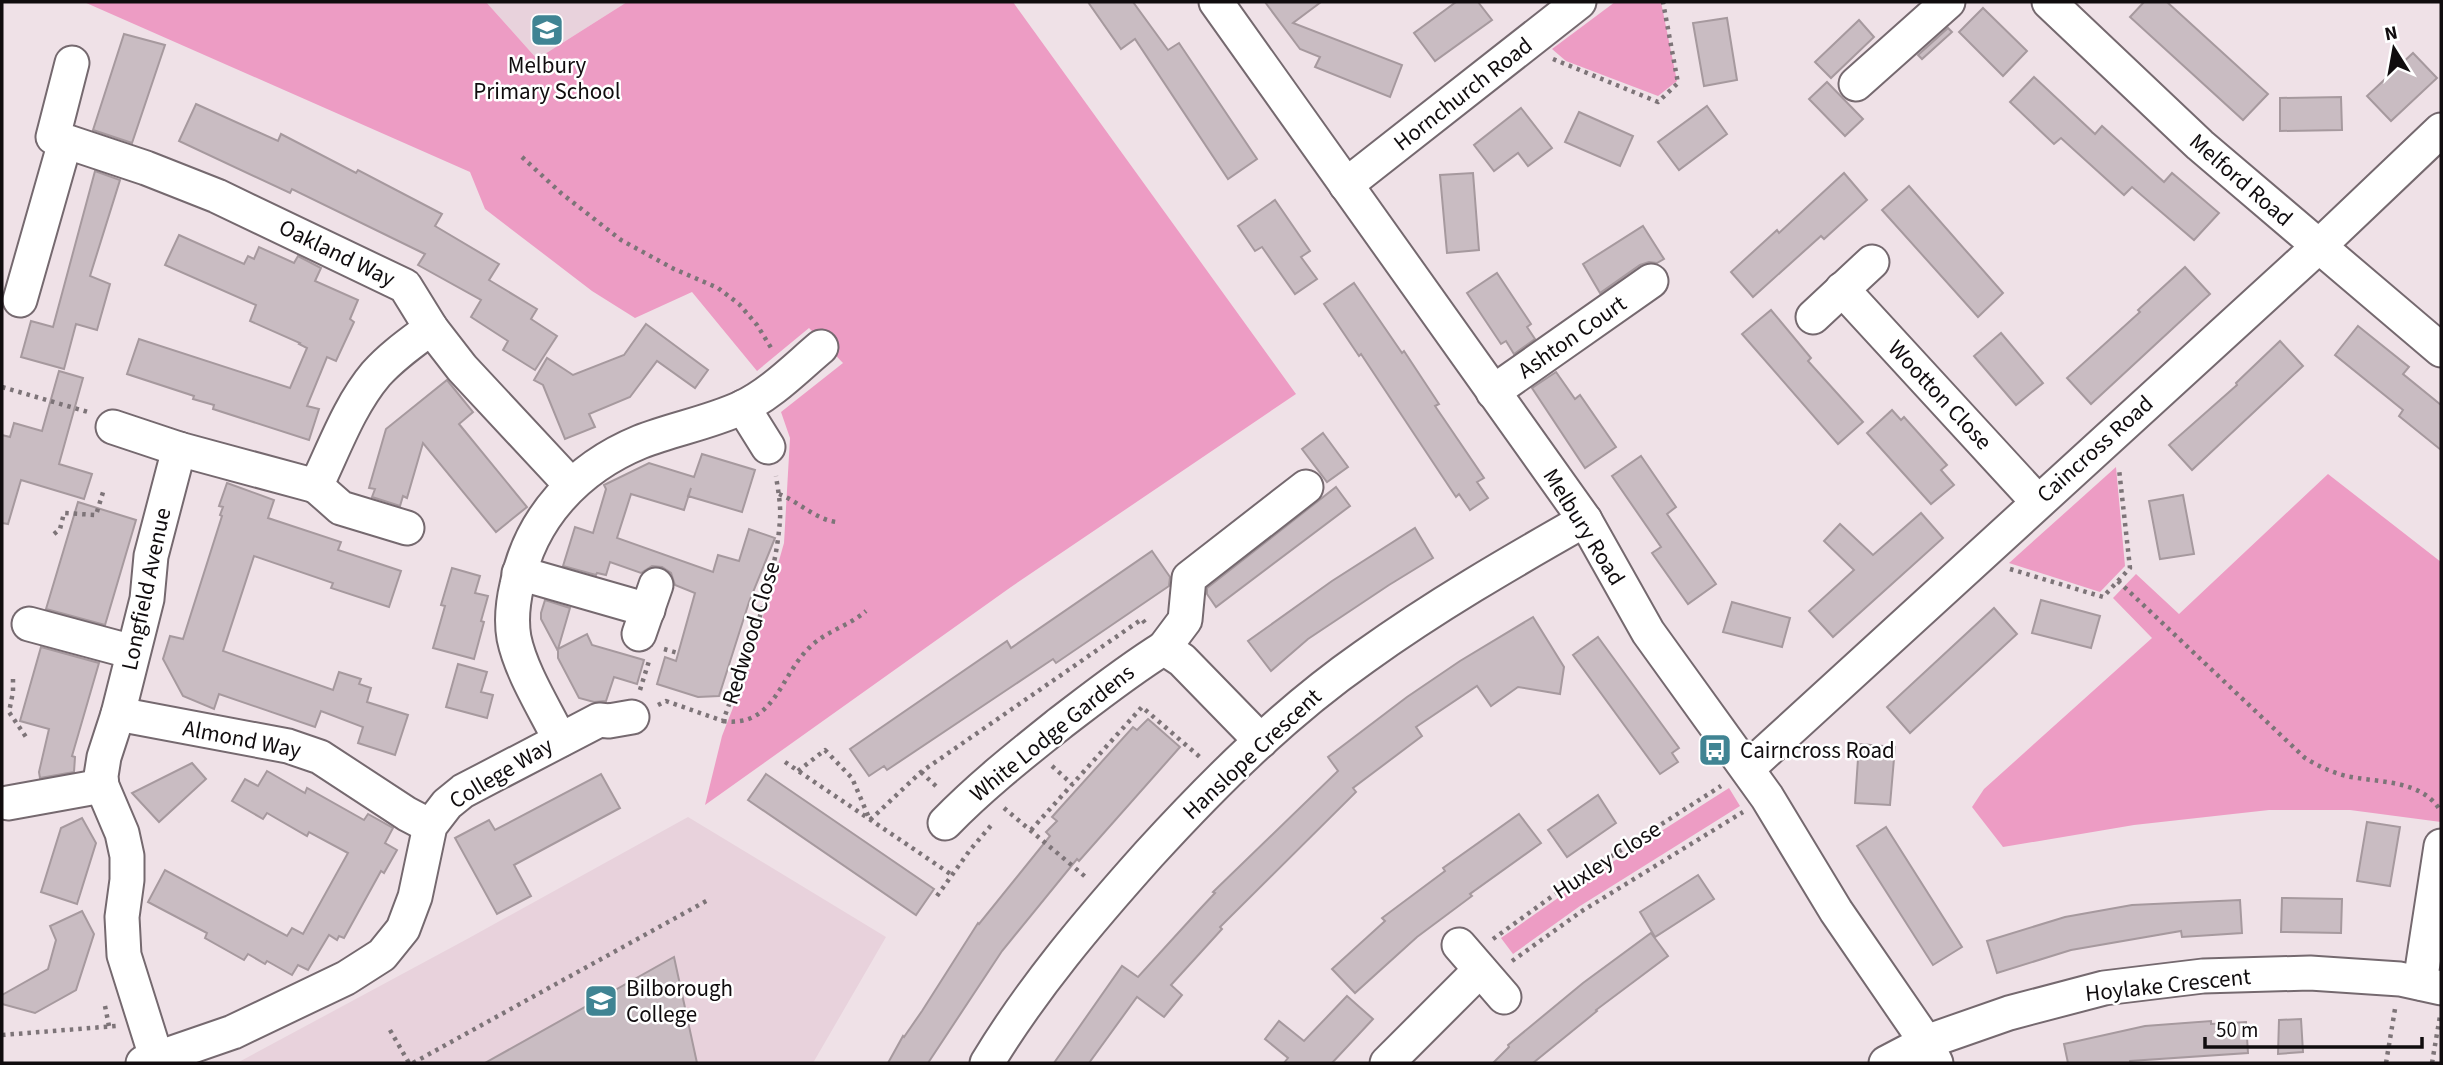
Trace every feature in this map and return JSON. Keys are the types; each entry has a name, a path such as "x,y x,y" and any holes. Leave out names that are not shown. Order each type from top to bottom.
{"street":[{"name":"Melbury Road","path":"1216,2 1585,520 1648,632 1768,797 1836,911 1931,1053"},
{"name":"Hornchurch Road","path":"1346,185 1579,2"},
{"path":"1856,84 1948,2"},
{"name":"Melford Road","path":"2049,2 2191,136 2441,350"},
{"path":"20,300 65,142 53,137 72,63"},
{"name":"Caincross Road","path":"1748,768 2318,247 2441,130"},
{"name":"Oakland Way","path":"65,142 146,168 216,195 405,286 431,328 461,368 571,485"},
{"path":"1813,317 1872,262"},
{"name":"Ashton Court","path":"1493,392 1651,281"},
{"name":"Wootton Close","path":"1842,289 2038,501"},
{"path":"316,486 357,401 375,375 397,353 431,328"},
{"name":"College Way","path":"153,1062 233,1032 346,978 382,955 403,929 415,897 430,826 447,804 463,791 560,740 519,657 513,614 519,573 537,528 553,505 571,485 605,459 638,443 743,407 821,347"},
{"path":"743,407 768,447"},
{"path":"113,427 179,449 316,486 341,508 407,528"},
{"name":"Longfield Avenue","path":"153,1062 145,1023 124,956 122,918 127,856 102,786 101,776 147,599 151,556 179,449"},
{"name":"White Lodge Gardens","path":"944,823 980,788 1130,668 1164,648 1185,621 1189,578 1306,487"},
{"name":"Hanslope Crescent","path":"987,1063 1063,953 1222,776 1295,710 1384,643 1460,592 1585,520"},
{"path":"519,573 649,627"},
{"path":"29,624 133,652"},
{"path":"1164,648 1182,660 1261,741"},
{"name":"Almond Way","path":"118,714 288,746 320,757 430,826"},
{"path":"560,740 599,720 632,717"},
{"path":"8,803 102,786"},
{"path":"2420,984 2441,846"},
{"path":"1387,1063 1481,970"},
{"name":"Hoylake Crescent","path":"1886,1063 1931,1053 2009,1013 2104,988 2203,976 2310,973 2420,984"}],"path":[{"path":"1523,47 1658,102 1678,83 1663,2"},
{"path":"522,157 561,193 621,240 674,269 718,288 739,304 757,325 788,375"},
{"path":"2,387 102,415 113,427"},
{"path":"1986,551 2008,569 2104,597 2130,568 2118,463 2102,443"},
{"path":"54,534 60,529 64,513 96,515 104,489"},
{"name":"Redwood Close","path":"632,717 666,701 723,721 765,595 777,547 779,494 803,505 824,521 836,522"},
{"path":"2118,581 2305,758 2323,769 2344,775 2415,789 2437,805 2441,812"},
{"path":"723,721 736,723 746,720 768,706 796,663 810,647 866,611"},
{"path":"870,820 921,772 1142,619 1164,648"},
{"path":"649,627 678,653"},
{"path":"632,717 649,627"},
{"path":"13,679 9,712 28,740"},
{"path":"1031,830 1142,707 1222,776"},
{"path":"798,771 825,750 852,778 870,820"},
{"path":"785,762 952,875"},
{"name":"Huxley Close","path":"1481,970 1497,935 1576,878 1748,768"},
{"path":"1055,769 1072,785"},
{"path":"980,788 1110,898"},
{"name":"Huxley Close","path":"1481,970 1768,797"},
{"path":"937,896 970,850 1006,809"},
{"path":"390,1030 411,1063 708,900"},
{"path":"2386,1063 2420,984"},
{"path":"2432,1063 2441,1008"},
{"path":"2,1035 145,1023"}],"shaded area":[{"path":"84,2 486,2 537,59 627,2 1013,2 1296,394 1011,587 705,805 722,736 748,669 784,543 790,438 781,412 843,363 809,328 757,371 692,292 635,318 592,291 485,209 470,172"},
{"name":"Melbury Primary School","path":"486,2 627,2 537,59"},
{"path":"1615,2 1661,2 1677,81 1658,96 1566,61 1552,49"},
{"path":"2116,467 2125,566 2100,592 2009,563"},
{"path":"2328,474 2441,562 2441,822 2350,810 2269,810 2134,825 2003,847 1972,807 1984,789 2152,638 2113,598 2136,574 2179,614"},
{"path":"1729,788 1740,806 1580,906 1513,954 1501,938 1578,884"},
{"name":"Bilborough College","path":"688,817 886,937 813,1063 237,1063 469,938"}],"building":[{"path":"1088,2 1133,2 1168,50 1179,43 1257,159 1228,179 1135,39 1121,49"},
{"path":"1265,2 1321,2 1293,23 1402,65 1390,97 1315,67 1320,57 1300,49"},
{"path":"1456,2 1478,2 1492,20 1435,61 1414,33"},
{"path":"2144,2 2167,2 2268,94 2243,120 2130,17"},
{"path":"1983,8 2027,51 2003,76 1959,32"},
{"path":"1727,18 1737,80 1704,86 1693,23"},
{"path":"1859,20 1874,37 1831,78 1815,62"},
{"path":"1948,28 1952,32 1922,59 1918,55"},
{"path":"124,34 165,45 132,143 93,130"},
{"path":"2413,53 2437,78 2391,121 2367,96"},
{"path":"2034,77 2095,134 2102,126 2164,182 2172,173 2219,213 2194,240 2132,187 2124,195 2061,138 2054,144 2010,102"},
{"path":"1827,82 1863,119 1845,136 1809,99"},
{"path":"2341,97 2342,130 2280,131 2280,98"},
{"path":"196,104 278,141 281,134 442,214 435,226 499,264 489,280 537,309 531,319 557,336 535,370 503,350 508,341 471,317 481,300 418,265 425,254 292,189 290,193 179,141"},
{"path":"1707,106 1727,134 1679,170 1658,142"},
{"path":"1521,108 1552,148 1528,166 1518,153 1494,171 1474,145"},
{"path":"1579,112 1633,136 1620,166 1565,142"},
{"path":"95,171 120,180 90,276 110,284 97,330 76,324 64,369 21,357 31,321 53,327"},
{"path":"1473,173 1479,250 1447,253 1440,175"},
{"path":"1844,173 1867,200 1824,239 1821,236 1753,297 1731,272 1777,230 1779,233"},
{"path":"1909,186 2003,293 1978,317 1882,210"},
{"path":"1275,200 1310,251 1301,257 1317,279 1295,294 1262,247 1255,251 1238,226"},
{"path":"1643,226 1664,259 1657,263 1640,265 1600,293 1583,264"},
{"path":"179,235 244,264 248,256 254,259 259,247 294,263 298,256 321,268 315,281 358,300 350,319 354,322 336,361 327,357 307,406 319,409 309,440 213,409 214,405 193,399 194,396 127,374 139,339 290,388 307,348 250,321 256,305 165,265"},
{"path":"2185,267 2210,294 2091,404 2067,378"},
{"path":"1497,273 1531,324 1527,327 1535,339 1514,354 1506,341 1501,344 1467,293"},
{"path":"1354,283 1402,353 1404,351 1439,404 1435,406 1484,478 1477,482 1488,498 1470,510 1459,494 1456,497 1361,354 1359,356 1324,304"},
{"path":"1771,310 1811,358 1808,361 1863,422 1838,444 1742,334"},
{"path":"646,324 708,370 695,388 657,361 630,397 589,414 595,427 565,439 543,385 534,380 547,358 573,375 624,355"},
{"path":"2358,326 2409,367 2403,374 2441,405 2441,450 2399,416 2403,410 2335,355"},
{"path":"2001,333 2043,383 2016,405 1974,356"},
{"path":"2280,341 2303,366 2192,470 2169,445 2237,385 2236,383"},
{"path":"59,371 83,378 59,464 92,474 84,499 21,480 8,524 2,523 2,435 10,437 14,423 42,431"},
{"path":"1556,372 1575,399 1580,395 1616,447 1585,468 1532,388"},
{"path":"447,380 473,412 459,424 527,507 496,532 423,443 407,498 403,496 400,506 372,497 375,489 369,488 386,429"},
{"path":"1892,410 1901,420 1904,417 1947,465 1941,470 1954,485 1931,504 1867,433"},
{"path":"1323,433 1348,467 1327,482 1302,449"},
{"path":"702,454 755,470 742,512 688,496 684,510 631,494 617,538 713,572 718,555 739,561 749,529 775,538 749,602 719,696 698,697 657,684 665,657 676,661 695,593 675,585 671,573 662,567 652,566 641,573 610,562 606,575 563,566 575,527 593,533 606,489 604,485 649,463 694,477"},
{"path":"1641,456 1676,507 1667,514 1716,584 1688,604 1652,553 1661,547 1612,476"},
{"path":"227,483 274,500 268,518 341,542 338,550 401,571 389,607 331,588 333,583 254,556 223,651 333,690 339,672 361,679 359,684 371,688 367,702 408,715 395,755 358,743 363,727 321,711 315,727 219,694 214,709 183,696 163,659 170,636 183,639 222,516 223,507 219,506"},
{"path":"1336,487 1350,506 1216,607 1207,594 1207,588"},
{"path":"2183,495 2194,554 2160,559 2149,501"},
{"path":"78,502 136,520 105,625 46,609"},
{"path":"1921,513 1943,538 1833,637 1809,611 1854,570 1824,541 1840,524 1873,555"},
{"path":"1415,528 1433,558 1308,639 1271,671 1248,641 1332,581"},
{"path":"1152,551 1170,577 1169,586 1056,663 1053,659 887,770 884,766 869,776 850,749 1007,641 1011,648"},
{"path":"452,568 480,576 475,593 488,596 474,659 433,648 445,606 441,605"},
{"path":"545,600 570,608 558,649 587,634 592,645 644,660 637,684 614,677 606,701 594,702 579,698 541,619"},
{"path":"2041,600 2100,616 2091,648 2032,633"},
{"path":"1732,602 1790,618 1782,647 1723,632"},
{"path":"1994,608 2017,634 1910,733 1887,707"},
{"path":"1533,617 1564,667 1560,694 1518,687 1491,706 1477,686 1416,727 1422,736 1353,788 1356,792 1220,927 1222,929 1171,985 1182,995 1164,1017 1137,997 1089,1063 1054,1063 1122,966 1138,977 1215,893 1213,892 1338,771 1328,757 1407,697"},
{"path":"1598,637 1679,748 1672,753 1678,762 1660,774 1573,655"},
{"path":"41,647 99,663 72,756 75,757 74,772 40,778 49,729 20,721"},
{"path":"458,664 487,672 481,692 493,695 487,718 446,707"},
{"path":"1148,719 1180,747 1079,861 1077,859 1002,951 928,1063 888,1063 978,923 1050,836 1046,832 1057,821 1052,817 1133,727 1137,730"},
{"path":"1859,744 1895,747 1890,805 1855,803"},
{"path":"192,763 206,779 159,822 132,793"},
{"path":"267,771 305,793 307,788 364,820 368,814 393,828 385,843 397,850 384,873 381,871 344,938 339,936 337,940 329,935 308,970 298,965 292,975 248,954 244,960 205,938 207,933 148,902 165,870 287,936 292,928 303,934 348,853 309,832 307,836 267,813 263,819 232,801 245,779 258,786"},
{"path":"601,774 620,808 514,865 531,896 497,914 455,838 489,820 495,830"},
{"path":"766,774 934,889 916,915 748,800"},
{"path":"1598,795 1616,823 1567,857 1548,830"},
{"path":"1519,814 1541,843 1470,894 1472,896 1417,937 1355,993 1332,969 1385,921 1382,918 1445,871 1443,868"},
{"path":"82,818 96,843 77,904 41,892 61,828"},
{"path":"2367,822 2400,827 2390,886 2357,881"},
{"path":"1886,827 1962,947 1933,965 1857,846"},
{"path":"1698,875 1714,899 1655,937 1640,912"},
{"path":"2282,898 2342,899 2341,933 2281,932"},
{"path":"2240,900 2242,933 2182,937 2181,931 2071,950 1997,973 1987,941 2065,917 2132,905"},
{"path":"82,911 94,934 76,990 35,1013 2,1004 2,995 48,969 56,940 50,926"},
{"path":"1651,933 1668,956 1596,1010 1533,1063 1493,1063 1508,1045 1583,983"},
{"path":"674,957 697,1063 485,1063"},
{"path":"1347,996 1373,1019 1332,1063 1284,1063 1288,1058 1265,1039 1279,1021 1304,1041"},
{"path":"2301,1019 2303,1052 2278,1054 2279,1020"},
{"path":"2211,1021 2211,1024 2246,1022 2248,1053 2130,1063 2068,1063 2064,1044 2145,1026"}],"place":[{"name":"Melbury Primary School","path":"547,30"},
{"name":"Cairncross Road","path":"1715,750"},
{"name":"Bilborough College","path":"601,1001"}]}
